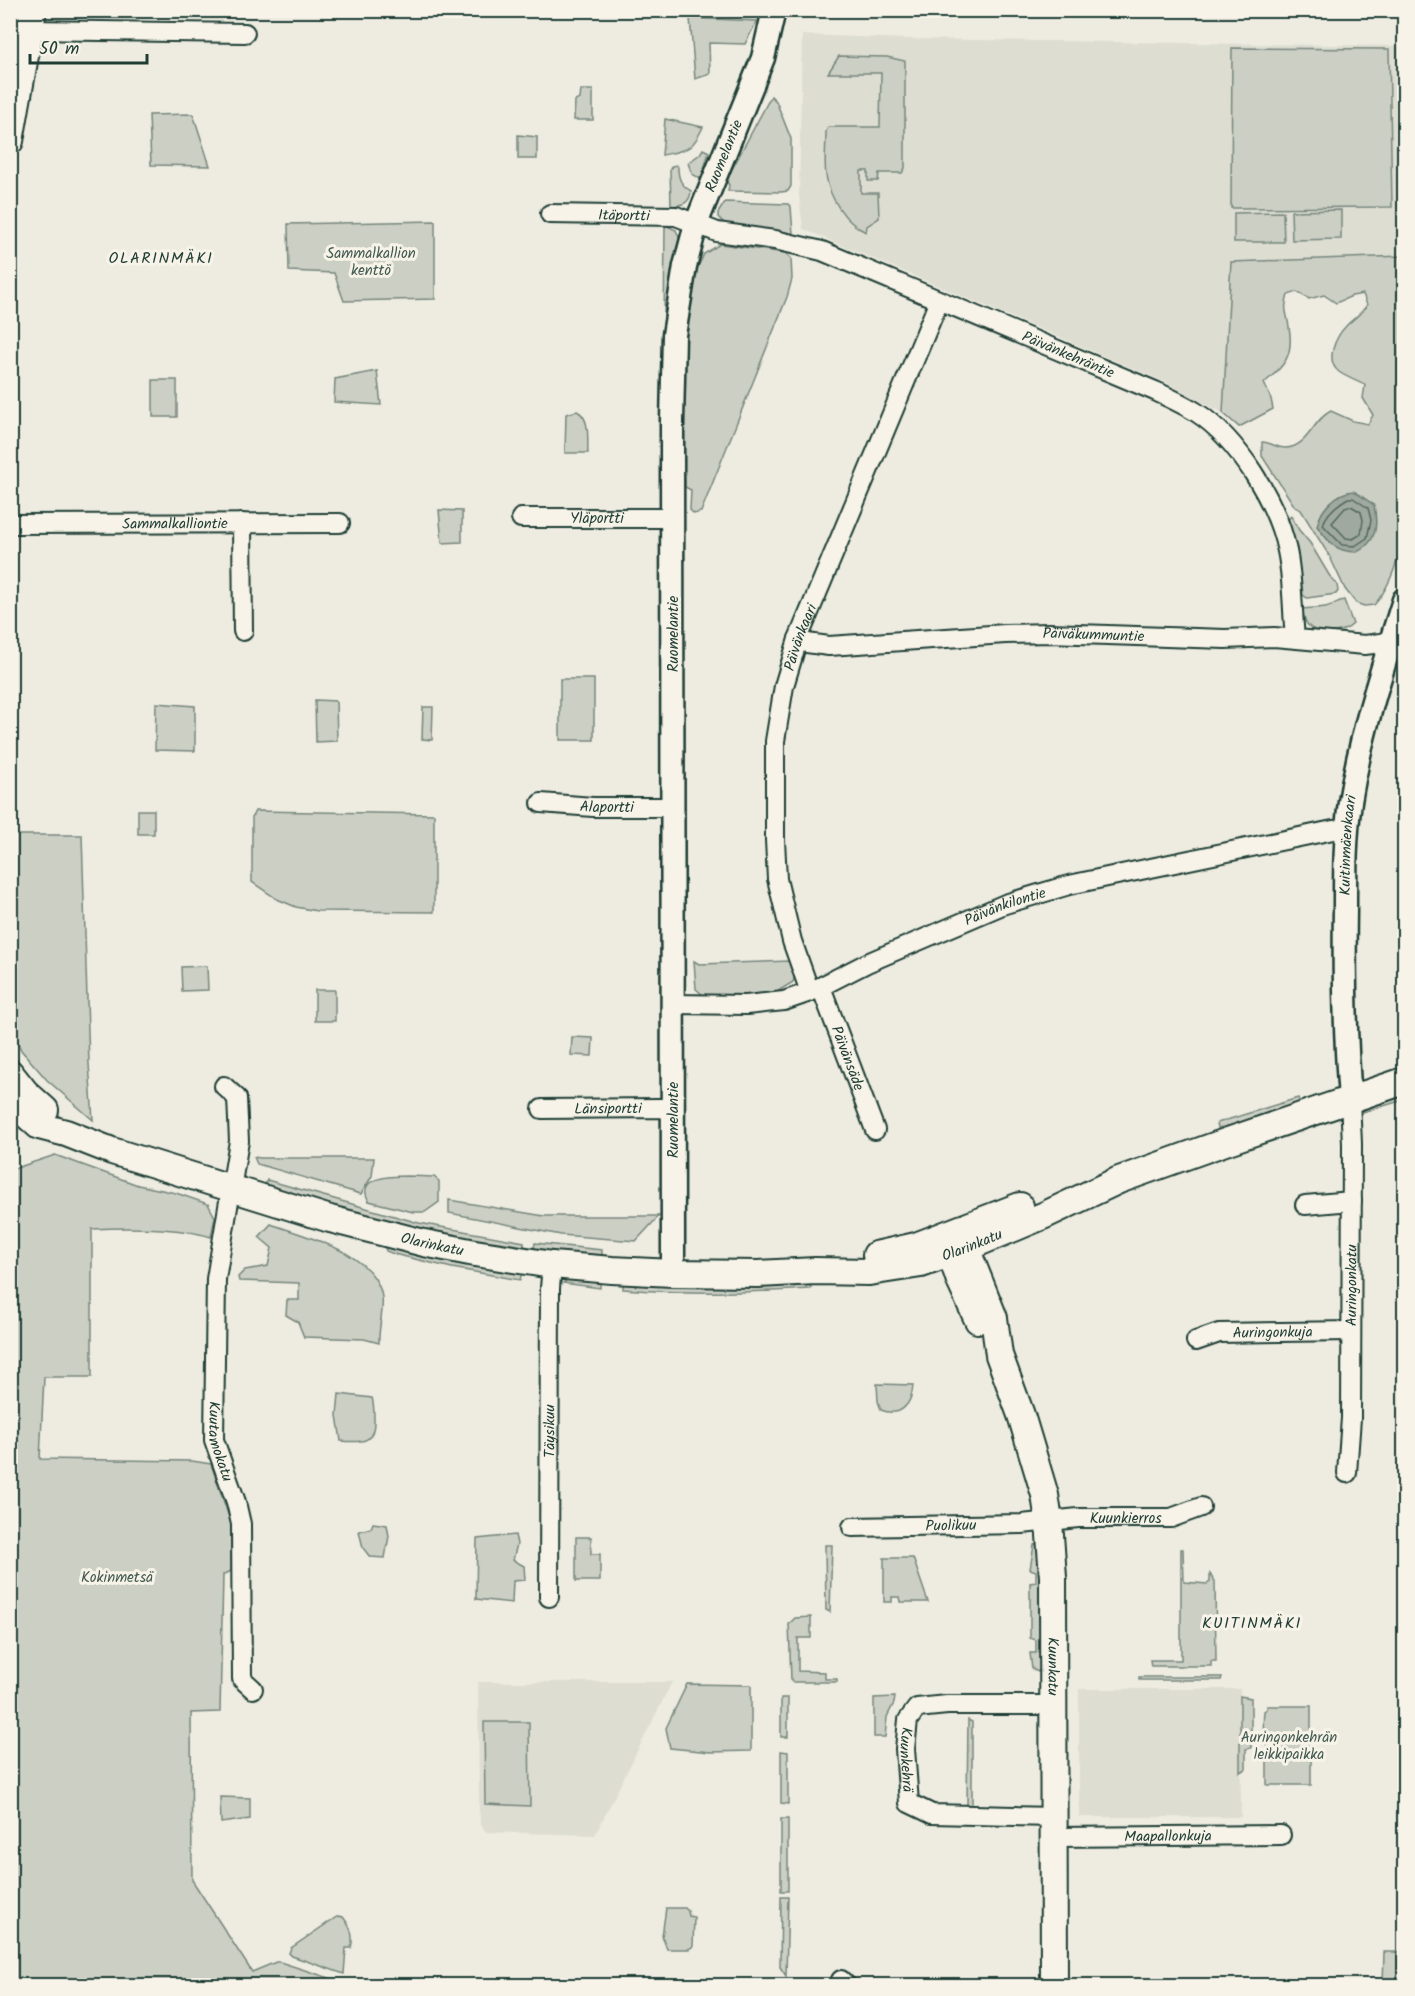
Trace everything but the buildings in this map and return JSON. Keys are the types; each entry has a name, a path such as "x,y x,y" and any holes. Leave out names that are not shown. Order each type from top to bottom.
{"main road":[{"path":"10,141 31,20"},
{"name":"Olarinkatu","path":"10,1072 26,1093 66,1132"},
{"name":"Olarinkatu","path":"10,1100 39,1126 66,1132 112,1151 330,1219 414,1240 475,1253 552,1265 673,1273 758,1274 815,1271 916,1246 957,1245 1042,1197 1119,1180 1404,1081"},
{"name":"Kuunkatu","path":"957,1245 994,1318 999,1355 1035,1461 1045,1495 1049,1521 1053,1576 1054,1986"}],"street":[{"name":"Ruomelantie","path":"673,1273 674,518 672,421 674,335 680,290 696,224 763,58 774,10"},
{"path":"31,20 245,33"},
{"name":"Itäportti","path":"550,214 662,215 676,216 696,224"},
{"name":"Päivänkehräntie","path":"696,224 732,235 775,240 822,251 1155,391 1197,412 1239,454 1263,486 1278,518 1287,550 1295,638"},
{"name":"Päivänkaari","path":"816,989 792,941 777,879 775,741 784,686 798,639 939,301"},
{"name":"Yläportti","path":"521,518 674,518"},
{"path":"242,523 243,632"},
{"name":"Sammalkalliontie","path":"10,524 340,523"},
{"name":"Kuitinmäenkaari","path":"1350,1099 1346,1048 1344,937 1347,829 1361,746 1397,642 1404,600"},
{"name":"Päiväkummuntie","path":"798,639 807,643 829,646 1049,633 1225,639 1295,638 1365,645 1397,642"},
{"name":"Alaportti","path":"541,802 593,807 673,807"},
{"name":"Päivänkilontie","path":"673,1004 766,1004 784,1001 816,989 867,963 1005,904 1069,885 1347,829"},
{"name":"Päivänsäde","path":"816,989 875,1130"},
{"name":"Kuutamokatu","path":"224,1086 237,1098 239,1141 216,1279 214,1440 236,1502 241,1524 242,1679 253,1689"},
{"name":"Auringonkatu","path":"1347,1473 1351,1419 1350,1099"},
{"name":"Länsiportti","path":"542,1109 660,1108 673,1110"},
{"path":"1305,1205 1352,1201"},
{"name":"Täysikuu","path":"549,1597 552,1265"},
{"name":"Auringonkuja","path":"1196,1341 1219,1333 1351,1331"},
{"name":"Kuunkierros","path":"1049,1521 1078,1518 1171,1518 1201,1508"},
{"name":"Puolikuu","path":"852,1527 1022,1524 1049,1521"},
{"name":"Kuunkehrä","path":"1054,1705 947,1705 917,1708 908,1720 905,1749 909,1803 932,1814 1054,1827"},
{"name":"Maapallonkuja","path":"1054,1827 1281,1835"}],"shaded area":[{"path":"802,35 910,39 1404,46 1404,256 1231,262 1223,413 1165,382 803,229 799,196"},
{"path":"478,1682 672,1682 595,1835 486,1832 481,1825 479,1810"},
{"path":"1079,1689 1240,1689 1241,1817 1079,1817"}],"green space":[{"path":"11,11 20,11 11,57"},
{"path":"690,18 757,21 745,44 709,43 710,74 695,79"},
{"path":"1232,48 1389,49 1392,207 1231,208"},
{"path":"839,56 887,57 905,61 905,168 902,173 879,173 878,181 868,181 868,171 861,171 861,193 878,193 879,218 867,226 866,232 845,216 834,200 825,170 826,132 828,127 880,127 881,73 828,73"},
{"path":"581,90 593,90 593,120 574,120 575,101 580,99"},
{"path":"771,96 776,101 791,139 791,186 788,191 781,192 728,191 727,182 730,173"},
{"path":"193,114 210,166 151,165 149,115"},
{"path":"665,119 703,127 688,148 662,155"},
{"path":"518,135 537,137 537,159 518,159"},
{"path":"703,149 709,152 701,179 692,174 688,163"},
{"path":"676,165 681,181 691,191 685,203 671,206 670,169"},
{"path":"725,202 788,204 791,207 793,234 733,227 724,223 718,217 718,213"},
{"path":"1341,210 1341,239 1292,240 1291,211"},
{"path":"1283,212 1284,242 1234,242 1234,213"},
{"name":"Sammalkallion kenttö","path":"435,221 435,299 344,301 334,273 289,271 288,224"},
{"path":"665,225 676,230 681,242 664,328"},
{"path":"720,244 785,253 791,258 792,279 787,297 701,512 694,514 690,510 691,490 685,487 684,346 696,271 704,254"},
{"path":"1404,256 1404,539 1392,574 1380,598 1374,605 1364,606 1356,603 1345,589 1330,557 1301,510 1295,507 1262,456 1262,442 1282,448 1293,447 1331,411 1353,421 1368,424 1373,415 1363,398 1365,385 1339,372 1332,361 1333,348 1343,330 1367,305 1363,294 1336,303 1324,295 1309,299 1297,292 1288,295 1286,307 1290,337 1289,353 1277,371 1264,383 1273,409 1239,427 1223,413 1231,262"},
{"path":"377,371 381,405 334,402 335,379"},
{"path":"153,380 177,380 177,417 153,417"},
{"path":"577,411 586,424 588,453 565,453 566,414"},
{"path":"439,510 462,511 462,542 442,543"},
{"path":"1291,516 1337,585 1336,594 1307,598 1303,595 1297,548 1286,522"},
{"path":"1344,600 1353,624 1349,627 1337,632 1323,632 1307,624 1302,609 1326,607"},
{"path":"560,679 594,679 594,740 560,740"},
{"path":"315,700 336,701 337,741 316,742"},
{"path":"156,703 195,706 195,751 155,750"},
{"path":"423,707 433,707 432,740 422,739"},
{"path":"138,810 154,810 154,834 138,834"},
{"path":"255,811 434,814 434,912 317,911 296,907 277,899 252,882 252,817"},
{"path":"11,835 82,835 89,1064 93,1120 47,1080 21,1050 11,1026"},
{"path":"694,961 699,964 790,961 795,975 793,982 770,996 703,995 696,989"},
{"path":"207,966 208,990 182,991 181,967"},
{"path":"315,990 335,990 335,1021 315,1021"},
{"path":"572,1037 593,1038 592,1056 571,1055"},
{"path":"1404,1096 1404,1100 1363,1112 1365,1108"},
{"path":"1298,1098 1300,1103 1252,1121 1218,1128 1217,1123"},
{"name":"Kokinmetsä","path":"55,1155 138,1185 176,1193 208,1204 215,1217 211,1237 184,1231 136,1228 92,1229 92,1377 44,1377 40,1459 192,1461 211,1464 231,1523 231,1571 223,1575 220,1712 191,1713 192,1880 252,1972 280,1962 351,1985 11,1985 11,1166 13,1169"},
{"path":"254,1157 374,1158 372,1176 361,1194 257,1164"},
{"path":"386,1177 434,1177 439,1181 439,1202 425,1212 413,1212 369,1201 366,1193 371,1182"},
{"path":"267,1180 419,1223 524,1242 524,1252 449,1238 264,1188"},
{"path":"449,1200 544,1216 659,1216 636,1241 561,1235 449,1213"},
{"path":"271,1224 337,1248 367,1268 377,1281 382,1297 379,1343 364,1339 304,1337 298,1322 286,1315 287,1300 299,1300 299,1283 239,1281 238,1277 245,1270 268,1266 272,1248 259,1237"},
{"path":"535,1243 602,1250 602,1260 533,1253"},
{"path":"384,1245 522,1271 520,1280 452,1268 394,1254 386,1251"},
{"path":"570,1278 600,1279 600,1288 563,1283"},
{"path":"623,1280 788,1283 811,1286 811,1289 717,1292 647,1291 623,1289"},
{"path":"877,1384 913,1385 908,1403 900,1411 881,1410"},
{"path":"339,1394 372,1398 374,1426 370,1437 366,1440 341,1441 337,1415"},
{"path":"373,1523 387,1525 389,1536 385,1558 370,1557 363,1548 359,1531 371,1528"},
{"path":"515,1535 517,1544 513,1560 524,1566 525,1580 513,1581 512,1603 476,1599 477,1539"},
{"path":"576,1537 591,1537 591,1554 600,1554 600,1581 576,1581"},
{"path":"1036,1544 1038,1545 1041,1574 1041,1667 1038,1672 1032,1669 1030,1653 1036,1653 1036,1640 1030,1638 1030,1583 1036,1582 1036,1571 1030,1569"},
{"path":"825,1545 832,1545 830,1612 826,1610"},
{"path":"1181,1549 1183,1549 1184,1582 1207,1584 1210,1582 1210,1574 1215,1581 1216,1661 1211,1661 1211,1666 1151,1666 1150,1660 1181,1660"},
{"path":"884,1558 913,1558 928,1602 900,1602 899,1597 892,1597 892,1602 884,1602"},
{"path":"811,1617 811,1638 798,1638 798,1671 825,1672 825,1679 837,1679 837,1682 793,1682 791,1680 789,1624 795,1618"},
{"path":"1139,1677 1222,1677 1221,1680 1139,1680"},
{"path":"687,1684 751,1685 751,1751 711,1752 670,1748 666,1728"},
{"path":"1240,1696 1251,1698 1251,1748 1246,1749 1246,1769 1240,1772"},
{"path":"895,1697 887,1717 885,1737 874,1737 874,1698"},
{"path":"781,1698 788,1698 788,1737 781,1737"},
{"name":"Auringonkehrän leikkipaikka","path":"1267,1706 1311,1706 1311,1785 1267,1785 1267,1745 1264,1739 1263,1723"},
{"path":"968,1720 972,1722 972,1805 967,1805"},
{"path":"484,1722 529,1722 530,1806 485,1804"},
{"path":"781,1751 788,1752 788,1804 781,1803"},
{"path":"220,1797 250,1798 250,1819 221,1823"},
{"path":"781,1819 788,1819 788,1891 781,1891"},
{"path":"781,1897 788,1897 786,1976 780,1967"},
{"path":"666,1908 685,1908 689,1916 694,1917 693,1946 689,1949 667,1949 662,1936"},
{"path":"338,1916 343,1917 346,1921 352,1936 351,1948 346,1948 344,1974 289,1953 291,1948"},
{"path":"1384,1952 1404,1952 1404,1985 1383,1985"},
{"path":"689,1984 690,1985 594,1985"}],"water":[{"path":"1354,491 1374,505 1376,526 1372,538 1364,548 1357,552 1350,552 1334,545 1317,526 1325,508 1335,498"}],"district":[{"name":"OLARINMÄKI","path":"161,257"},
{"name":"KUITINMÄKI","path":"1252,1622"}]}
